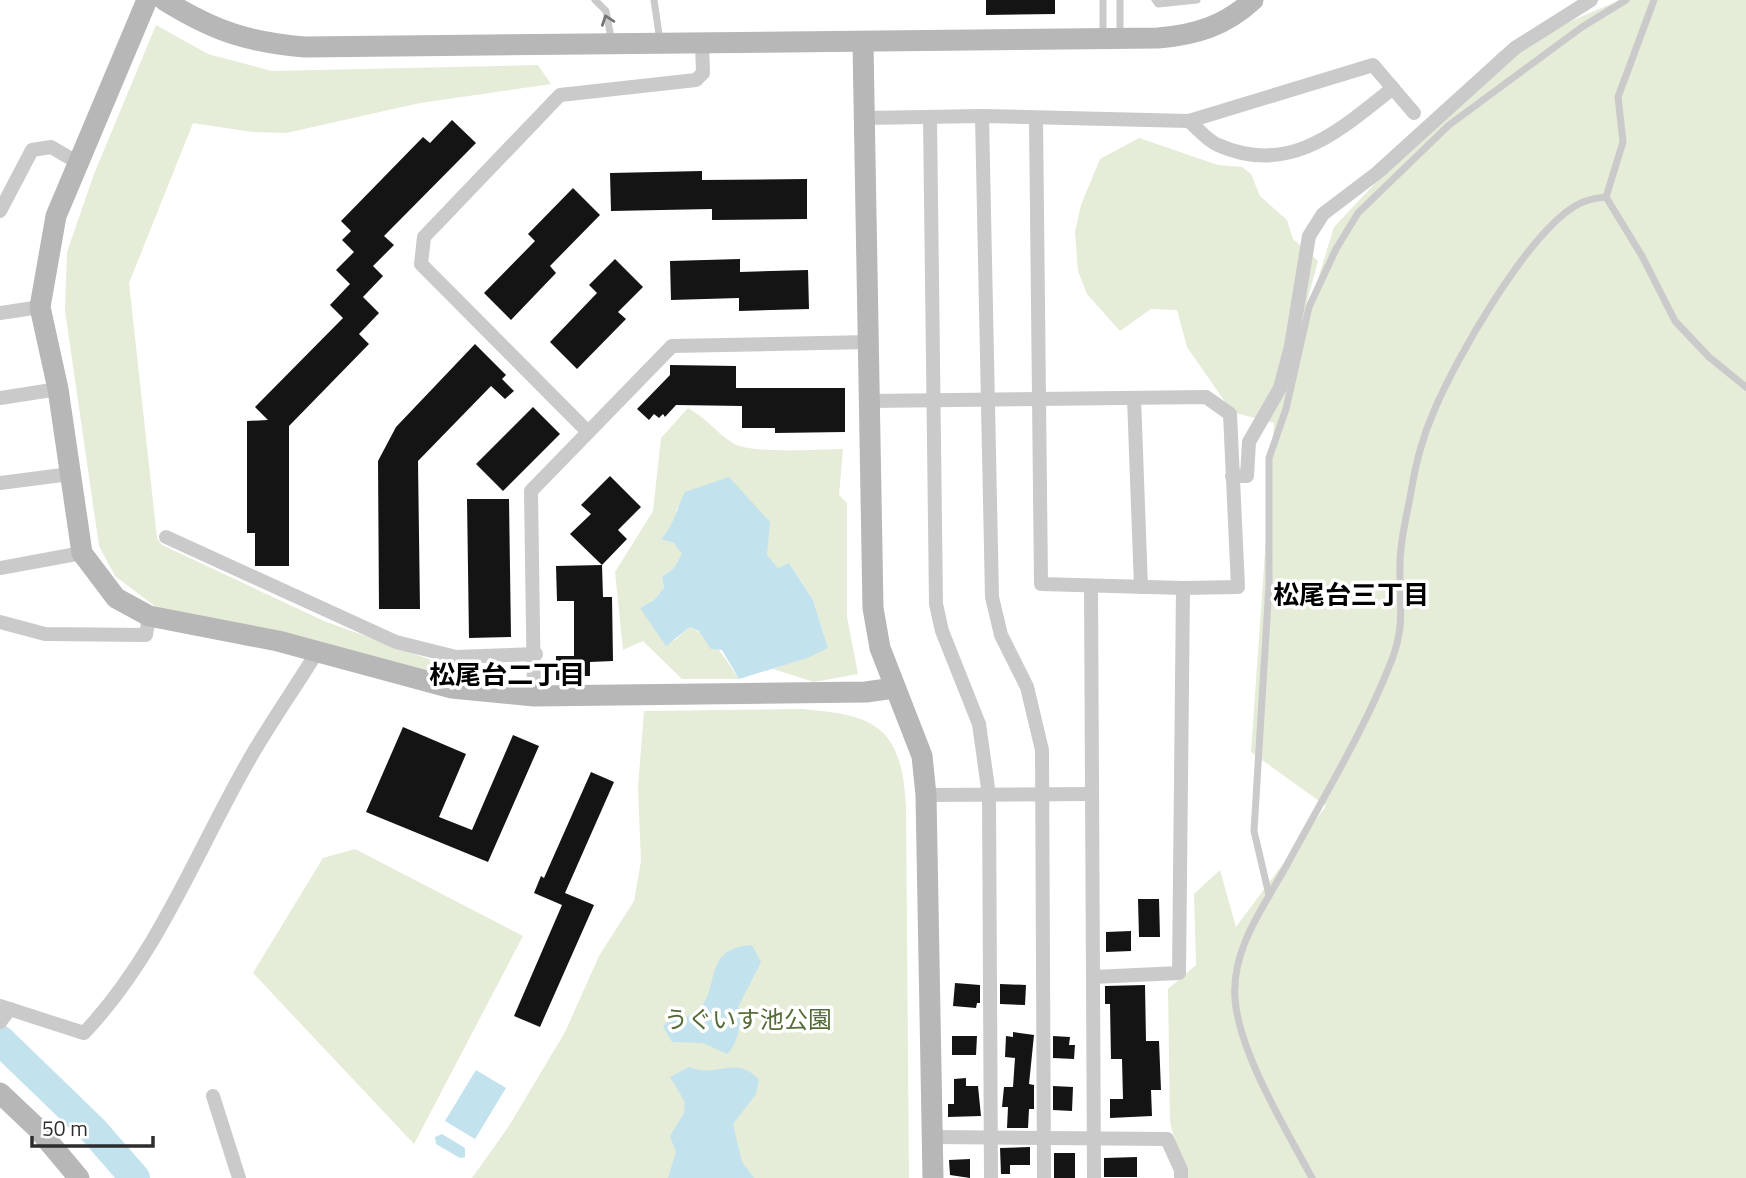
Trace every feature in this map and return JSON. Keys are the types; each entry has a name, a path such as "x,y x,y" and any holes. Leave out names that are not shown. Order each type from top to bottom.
{"street":[{"path":"148,0 56,216 40,307 58,389 82,553 116,598 149,616 317,652 452,688 534,696 852,692 894,688"},
{"path":"164,0 222,33 258,43 305,47 1112,40 1198,32 1229,19 1253,0"},
{"path":"1232,476 1247,477 1249,442 1280,388 1291,346 1309,236 1323,214 1377,173 1515,48 1591,0"},
{"path":"587,432 421,264 424,237 560,95 696,80 703,74 702,42"},
{"path":"863,44 873,608 880,648 922,756 926,795 933,1178"},
{"path":"865,118 982,116 1189,121 1374,65 1414,113"},
{"path":"1189,121 1217,145 1255,154 1289,155 1334,135 1393,88"},
{"path":"982,116 992,597 1002,635 1027,687 1042,750 1044,1178"},
{"path":"930,118 936,401 936,604 942,631 979,724 989,795 991,1178"},
{"path":"870,401 936,401 1039,399 1206,397 1230,414 1238,587 1041,584 1039,399 1036,118"},
{"path":"0,211 32,150 51,148 77,162"},
{"path":"0,313 40,307"},
{"path":"534,696 536,654 531,491 672,346 869,342"},
{"path":"0,398 58,389"},
{"path":"1134,398 1140,587"},
{"path":"0,483 70,474"},
{"path":"166,537 283,587 396,642 456,657 536,654"},
{"path":"0,568 82,553"},
{"path":"1091,586 1094,1178"},
{"path":"1093,977 1179,973 1182,588"},
{"path":"0,622 45,634 146,635 149,616"},
{"path":"4,1013 84,1033 100,1017 137,966 199,859 249,760 317,652"},
{"path":"926,795 1092,794"},
{"path":"0,1093 37,1128 79,1178"},
{"path":"213,1096 239,1178"},
{"path":"932,1137 1167,1139 1181,1170 1181,1178"}],"lane":[{"path":"595,0 606,11 612,43"},
{"path":"654,0 660,43"},
{"path":"1103,0 1112,40"},
{"path":"1112,40 1120,0"},
{"path":"1155,0 1158,4 1197,0"},
{"path":"1269,895 1254,831 1269,586 1269,458 1286,409 1309,307 1336,248 1359,213 1440,133 1582,27 1626,0"},
{"path":"1654,0 1618,97 1623,142 1606,197 1642,256 1675,321 1709,357 1746,387"},
{"path":"1311,1178 1252,1062 1235,999 1239,959 1256,916 1365,719 1402,634 1400,561 1411,488 1433,414 1467,341 1535,245 1568,210 1588,199 1606,197"}],"green space":[{"path":"1620,0 1746,0 1746,1178 1185,1178 1170,1122 1168,989 1196,965 1194,894 1220,870 1236,927 1326,806 1251,752 1274,423 1232,412 1187,347 1177,310 1151,309 1120,331 1087,294 1078,271 1075,232 1081,205 1100,159 1139,138 1218,165 1242,167 1251,174 1260,196 1287,220 1293,239 1318,261 1282,395 1334,227 1499,52"},
{"path":"156,25 208,54 272,71 538,65 551,84 420,103 286,133 252,132 193,123 129,283 157,538 162,545 324,621 456,669 453,677 156,607 115,576 99,546 65,311 67,252 94,174"},
{"path":"688,408 739,446 767,450 843,449 839,495 847,503 847,617 858,674 814,682 773,669 828,648 813,600 790,564 778,568 767,555 766,539 677,508 675,523 661,539 674,543 683,553 674,568 662,577 664,588 654,600 640,608 674,641 690,627 706,637 739,679 682,679 643,641 623,650 615,572 653,511 661,438"},
{"name":"うぐいす池公園","path":"802,709 848,715 866,721 880,730 891,742 898,758 906,807 909,1178 472,1178 509,1126 565,1032 599,956 634,901 641,861 638,788 644,711"},
{"path":"355,849 523,936 414,1144 253,973 323,858"}],"water":[{"path":"729,477 770,522 767,555 778,568 789,563 813,600 828,648 807,658 739,679 722,650 711,649 699,631 690,627 666,646 640,608 654,600 664,588 662,577 674,568 682,554 674,543 661,539 685,492"},
{"path":"752,945 761,962 738,1007 738,1031 731,1050 727,1054 703,1043 672,1042 663,1026 670,1020 690,1015 702,1006 721,958 733,949"},
{"path":"689,1067 699,1070 742,1069 751,1072 759,1080 756,1094 733,1124 742,1162 754,1178 668,1178 676,1152 670,1136 684,1113 685,1102 670,1077"},
{"path":"476,1070 506,1088 475,1139 445,1121"},
{"path":"442,1134 465,1148 465,1157 460,1158 436,1144 435,1137"}],"building":[{"path":"986,0 1055,0 1055,14 986,15"},
{"path":"452,120 476,143 384,236 394,245 373,266 383,276 363,297 379,313 359,334 369,344 289,426 289,566 255,566 255,533 247,533 247,421 268,420 255,407 343,318 330,305 350,284 336,270 354,252 342,240 351,231 341,221 423,137 430,143"},
{"path":"702,171 702,180 807,179 807,219 712,220 712,209 611,211 610,173"},
{"path":"573,188 600,215 550,266 556,273 511,320 484,293 535,241 528,234"},
{"path":"615,259 643,287 618,312 626,319 577,369 550,342 597,293 589,285"},
{"path":"740,259 740,272 808,270 809,309 739,311 739,298 671,300 670,261"},
{"path":"475,344 506,375 502,379 514,391 505,399 491,386 418,461 420,609 379,609 378,461 396,427"},
{"path":"670,365 736,366 736,388 845,388 845,432 775,433 775,428 742,428 742,406 676,405 665,417 663,414 659,418 654,414 649,420 637,409 670,375"},
{"path":"533,407 560,434 503,491 476,464"},
{"path":"610,476 641,507 618,530 627,539 602,565 570,534 591,514 581,505"},
{"path":"467,499 509,499 511,637 469,638"},
{"path":"602,565 603,597 612,597 613,661 590,662 590,676 578,676 578,680 556,680 556,656 574,656 574,601 557,601 556,566"},
{"path":"403,727 466,754 439,817 472,830 513,735 539,746 488,862 366,812"},
{"path":"591,772 614,782 565,893 594,905 540,1027 514,1016 562,905 534,893 541,876 544,878"},
{"path":"1138,899 1159,899 1160,937 1139,937"},
{"path":"1131,931 1131,951 1106,952 1106,932"},
{"path":"955,983 980,985 980,1003 977,1003 976,1008 953,1006"},
{"path":"1000,984 1026,985 1025,1005 1000,1004"},
{"path":"1145,985 1146,1041 1159,1041 1161,1090 1151,1090 1152,1116 1110,1118 1110,1099 1123,1099 1122,1059 1111,1059 1110,1004 1105,1004 1105,986"},
{"path":"1013,1032 1034,1035 1029,1084 1034,1085 1034,1109 1029,1109 1028,1128 1007,1128 1008,1107 1002,1107 1004,1087 1013,1087 1015,1058 1005,1057 1006,1036 1013,1037"},
{"path":"952,1036 977,1036 976,1055 952,1055"},
{"path":"1053,1036 1070,1037 1069,1045 1075,1045 1074,1059 1053,1058"},
{"path":"966,1078 966,1086 978,1086 981,1116 948,1117 948,1104 954,1104 954,1079"},
{"path":"1053,1086 1073,1087 1072,1111 1053,1110"},
{"path":"1030,1147 1030,1165 1010,1165 1010,1174 1001,1174 1000,1148"},
{"path":"1054,1153 1075,1153 1075,1178 1054,1178"},
{"path":"1137,1157 1137,1177 1104,1177 1104,1158"},
{"path":"970,1159 970,1178 950,1175 949,1160"}],"waterway":[{"path":"0,1040 94,1131 135,1178"}],"district":[{"name":"松尾台三丁目","path":"1351,594"},
{"name":"松尾台二丁目","path":"507,674"}]}
